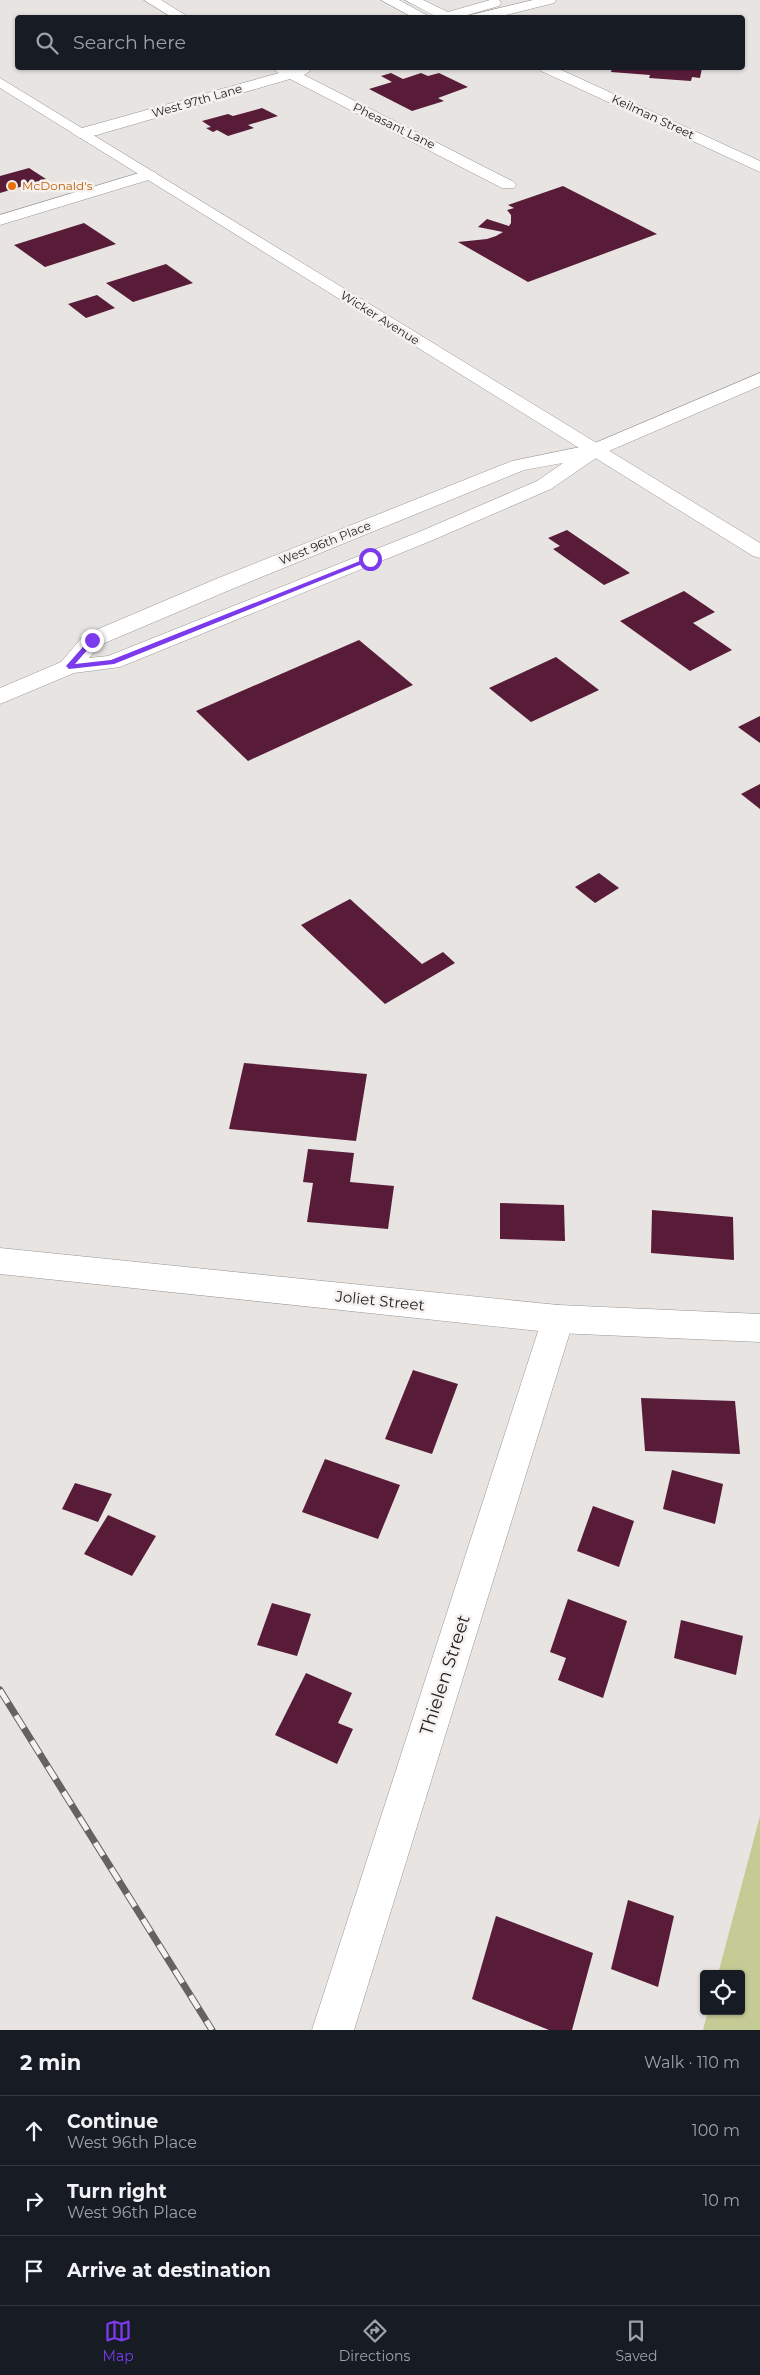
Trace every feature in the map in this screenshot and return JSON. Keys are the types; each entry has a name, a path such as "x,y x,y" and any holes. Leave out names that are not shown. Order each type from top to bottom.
{"main road":[{"path":"150,0 178,15"},
{"path":"388,0 420,15"},
{"path":"412,0 443,15"},
{"path":"454,15 507,0"},
{"path":"488,15 549,0"},
{"name":"West 97th Lane","path":"65,124 255,70"},
{"name":"Keilman Street","path":"550,70 760,167"},
{"name":"West 97th Lane","path":"80,133 97,130 285,71"},
{"name":"Pheasant Lane","path":"285,71 508,185"},
{"name":"Wicker Avenue","path":"0,82 65,124 760,552"},
{"path":"0,220 149,175"},
{"name":"West 96th Place","path":"0,697 69,666 112,662 426,536 544,485 595,450 760,378"},
{"name":"West 96th Place","path":"69,666 92,640 224,584 519,465 595,450"},
{"name":"Joliet Street","path":"0,1261 558,1319 760,1328"},
{"name":"Thielen Street","path":"333,2030 558,1319"}],"green space":[{"path":"760,1816 760,2030 703,2030 707,2015 745,2015 745,1970 719,1970"}],"building":[{"path":"612,70 702,70 700,78 692,77 691,81 649,78 650,75 611,72"},
{"path":"391,73 403,79 421,73 428,76 439,73 468,87 438,98 444,101 412,111 369,89 392,82 381,76"},
{"path":"262,108 278,116 248,125 254,128 228,136 217,130 213,132 206,128 211,127 202,121 228,114 233,116"},
{"name":"McDonald's","path":"29,168 46,179 0,193 0,176"},
{"path":"563,186 657,234 528,282 458,242 487,239 496,236 503,232 478,227 487,219 509,226 511,215 507,210 514,208 508,205"},
{"path":"84,223 116,244 45,267 14,245"},
{"path":"166,264 193,283 133,302 106,283"},
{"path":"97,295 115,308 86,318 68,304"},
{"path":"567,530 630,573 604,585 553,549 560,546 548,538"},
{"path":"684,591 715,612 693,623 732,650 690,671 620,621"},
{"path":"359,640 413,685 248,761 196,711"},
{"path":"556,657 599,690 531,722 489,688"},
{"path":"760,716 760,743 738,727"},
{"path":"760,784 760,809 741,794"},
{"path":"599,873 619,888 595,903 575,887"},
{"path":"350,899 422,964 443,952 455,963 385,1004 301,925"},
{"path":"244,1063 367,1074 356,1141 229,1129"},
{"path":"308,1149 354,1153 350,1182 394,1186 388,1229 307,1222 313,1183 303,1182"},
{"path":"500,1203 564,1205 565,1241 500,1239"},
{"path":"652,1210 733,1217 734,1260 651,1253"},
{"path":"413,1370 458,1384 432,1454 385,1439"},
{"path":"641,1398 735,1401 740,1454 645,1451"},
{"path":"325,1459 400,1485 378,1539 302,1512"},
{"path":"672,1470 723,1484 715,1524 663,1509"},
{"path":"75,1483 112,1494 98,1522 62,1509"},
{"path":"593,1506 634,1521 619,1567 577,1551"},
{"path":"108,1515 156,1536 132,1576 84,1554"},
{"path":"568,1599 627,1621 603,1698 558,1680 566,1658 550,1652"},
{"path":"272,1603 311,1614 297,1656 257,1645"},
{"path":"681,1620 743,1636 736,1675 674,1658"},
{"path":"306,1673 352,1693 338,1723 353,1729 337,1764 275,1735"},
{"path":"628,1900 674,1916 658,1987 611,1969"},
{"path":"496,1916 593,1953 572,2030 549,2030 472,1999"}],"railway":[{"path":"0,1690 212,2030"}],"place":[{"name":"McDonald's","path":"12,186"}],"route":[{"path":"92,640 69,666 112,662 370,559"}]}
